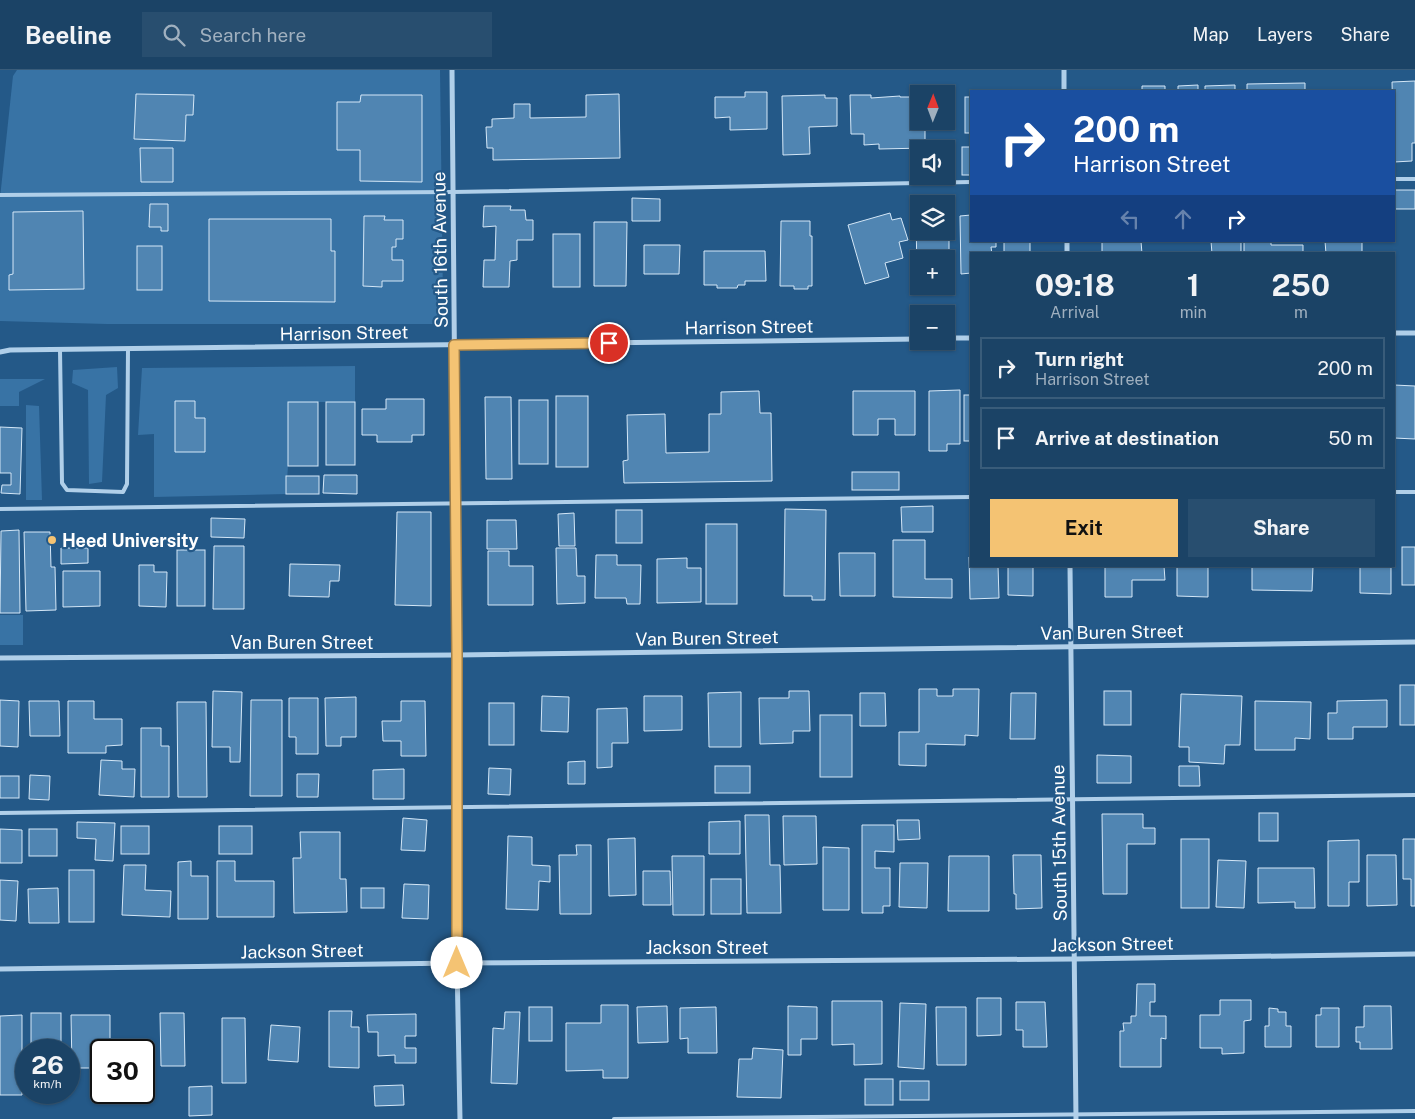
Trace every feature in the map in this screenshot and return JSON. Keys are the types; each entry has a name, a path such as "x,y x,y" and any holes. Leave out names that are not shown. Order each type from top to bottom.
{"street":[{"name":"South 16th Avenue","path":"452,70 457,655 457,963 460,1119"},
{"path":"1064,70 1064,90"},
{"path":"1395,333 1415,333"},
{"name":"Harrison Street","path":"0,348 10,350 60,350 910,338"},
{"path":"955,338 970,338"},
{"name":"Harrison Street","path":"0,352 10,350"},
{"name":"South 15th Avenue","path":"1070,567 1076,1117"},
{"name":"Van Buren Street","path":"0,658 457,655 1415,642"},
{"name":"Jackson Street","path":"0,970 457,963 1074,959 1415,954"}],"lane":[{"path":"1395,179 1415,179"},
{"path":"0,195 453,192 970,182"},
{"path":"60,350 62,483 67,490 123,492 127,484 128,349"},
{"path":"1395,492 1415,492"},
{"path":"0,509 970,496"},
{"path":"0,813 1415,795"},
{"path":"614,1119 1076,1117 1415,1111"}],"shaded area":[{"path":"17,70 440,70 443,302 439,324 107,324 0,321 0,198 13,76"},
{"path":"355,366 355,402 288,402 286,494 154,497 154,434 138,435 142,368"},
{"path":"117,367 118,388 106,395 102,482 89,484 88,390 72,383 73,370"},
{"path":"0,379 45,379 19,392 19,406 0,406"},
{"path":"26,405 39,406 42,500 26,500"},
{"path":"0,615 23,615 23,645 0,645"}],"building":[{"path":"1415,81 1415,143 1412,143 1412,161 1395,162 1395,90 1392,90 1392,82"},
{"path":"1305,83 1305,90 1247,90 1247,84"},
{"path":"1198,85 1198,90 1178,90 1178,86"},
{"path":"1235,85 1235,90 1205,90 1205,86"},
{"path":"1142,86 1165,86 1165,90 1142,90"},
{"path":"745,92 767,92 767,129 730,130 730,117 715,118 715,97 745,97"},
{"path":"136,94 194,95 193,115 186,115 185,141 134,139"},
{"path":"619,94 620,158 493,160 493,148 487,148 486,127 492,127 492,119 514,118 514,104 530,104 530,118 586,117 586,95"},
{"path":"361,95 422,95 422,182 360,181 360,150 337,150 337,102 360,102"},
{"path":"825,95 825,98 837,98 837,126 809,127 810,154 783,155 782,96"},
{"path":"850,95 871,95 871,98 900,96 910,97 910,130 925,130 925,140 910,140 910,148 879,149 879,144 864,145 864,134 851,134"},
{"path":"965,97 970,97 970,133 965,133"},
{"path":"962,147 970,147 970,175 962,175"},
{"path":"140,148 173,148 173,182 141,182"},
{"path":"1395,190 1415,190 1415,209 1395,209"},
{"path":"632,198 660,199 660,221 632,221"},
{"path":"150,204 168,204 168,231 161,231 161,227 149,227"},
{"path":"484,206 511,206 510,210 525,210 526,220 533,220 533,240 517,240 517,260 510,261 509,287 483,287 484,260 495,260 496,226 483,227"},
{"path":"83,211 84,289 9,290 9,275 13,274 13,212"},
{"path":"890,213 892,220 901,218 908,240 899,242 903,258 885,263 889,277 865,284 848,225"},
{"path":"970,215 970,242 996,242 996,247 991,247 992,252 970,252 970,273 961,274 960,216"},
{"path":"364,216 385,216 384,220 403,220 403,239 396,239 396,247 392,247 392,260 403,260 403,281 382,281 382,287 363,286"},
{"path":"209,219 331,219 331,251 335,251 335,302 209,301"},
{"path":"781,221 810,221 810,236 812,236 812,286 808,286 808,289 780,286"},
{"path":"594,222 627,222 626,286 594,286"},
{"path":"553,234 580,234 580,287 553,287"},
{"path":"916,240 949,240 949,250 917,250"},
{"path":"1004,242 1030,242 1030,252 1004,252"},
{"path":"1102,242 1141,242 1142,252 1102,252"},
{"path":"1211,242 1241,242 1241,252 1212,252"},
{"path":"1244,242 1271,242 1271,245 1303,245 1303,252 1244,252"},
{"path":"1325,242 1362,242 1362,252 1326,252"},
{"path":"644,245 680,245 679,274 644,274"},
{"path":"137,246 162,246 162,290 137,290"},
{"path":"704,251 765,251 766,281 745,281 745,285 738,285 737,288 717,288 717,285 704,285"},
{"path":"1395,385 1415,386 1415,439 1395,438"},
{"path":"960,390 960,444 947,444 947,451 929,451 929,391"},
{"path":"759,391 760,413 771,413 772,481 624,483 623,461 628,460 627,415 665,414 666,453 709,452 709,414 721,414 721,392"},
{"path":"853,391 915,391 915,435 895,435 895,419 878,419 878,435 853,435"},
{"path":"964,395 970,395 970,441 964,441"},
{"path":"556,396 588,396 588,467 556,467"},
{"path":"485,397 511,397 512,479 486,479"},
{"path":"386,399 424,399 424,435 412,435 412,442 377,442 377,435 362,435 362,409 386,409"},
{"path":"519,400 548,400 548,464 519,464"},
{"path":"175,401 195,401 195,418 205,418 205,452 175,452"},
{"path":"288,402 318,402 318,466 288,466"},
{"path":"326,402 355,402 355,465 326,465"},
{"path":"0,427 22,428 20,494 1,493 2,485 11,485 11,473 0,473"},
{"path":"852,472 899,472 899,490 852,490"},
{"path":"324,475 357,475 357,494 323,493"},
{"path":"286,476 319,476 319,494 286,494"},
{"path":"933,506 933,532 902,532 901,507"},
{"path":"785,509 826,510 825,600 812,600 812,596 784,596"},
{"path":"616,510 642,510 642,543 616,543"},
{"path":"397,512 431,512 431,606 395,605"},
{"path":"574,513 575,546 559,546 558,514"},
{"path":"211,518 245,519 244,538 211,537"},
{"path":"487,520 516,520 517,549 487,549"},
{"path":"706,524 737,524 737,604 706,604"},
{"path":"19,530 20,613 0,613 1,531"},
{"path":"24,532 50,532 51,567 55,567 56,610 26,611"},
{"path":"893,540 925,540 925,579 952,579 952,598 893,597"},
{"path":"214,546 244,546 244,609 213,609"},
{"path":"1402,547 1415,547 1415,585 1402,585"},
{"path":"61,548 88,548 88,563 61,564"},
{"path":"556,548 576,548 577,576 585,576 585,603 557,604"},
{"path":"177,550 205,550 205,606 177,606"},
{"path":"488,551 509,551 509,566 533,566 533,605 488,605"},
{"path":"839,553 875,553 875,596 840,596"},
{"path":"596,555 617,555 617,565 641,565 640,604 627,604 626,598 595,598"},
{"path":"969,557 970,567 998,567 999,598 970,599"},
{"path":"687,558 687,568 701,568 701,602 657,603 657,559"},
{"path":"290,564 340,565 339,581 330,581 329,597 289,596"},
{"path":"139,565 154,565 154,572 167,572 166,607 139,606"},
{"path":"1008,567 1033,567 1033,596 1008,595"},
{"path":"1105,567 1164,567 1165,580 1132,580 1132,597 1105,597"},
{"path":"1177,567 1208,567 1208,597 1177,596"},
{"path":"1252,567 1313,567 1312,591 1252,590"},
{"path":"1360,567 1391,567 1391,594 1360,593"},
{"path":"63,571 100,571 100,606 63,607"},
{"path":"1400,685 1415,685 1415,725 1400,725"},
{"path":"919,689 937,689 937,696 953,696 953,689 979,689 978,736 965,735 965,745 926,744 926,766 899,765 899,732 919,732"},
{"path":"213,691 242,692 240,762 230,762 230,747 212,747"},
{"path":"789,691 809,691 810,731 793,731 793,743 760,744 759,698 789,698"},
{"path":"1104,691 1131,691 1131,725 1104,725"},
{"path":"741,692 741,747 709,747 708,693"},
{"path":"860,693 885,693 886,726 860,726"},
{"path":"1011,693 1036,693 1035,739 1010,739"},
{"path":"1181,694 1242,696 1240,745 1225,745 1224,764 1189,762 1189,747 1179,747"},
{"path":"542,696 569,697 568,732 541,731"},
{"path":"644,696 682,696 682,730 644,731"},
{"path":"356,697 356,737 341,737 341,746 326,746 325,698"},
{"path":"289,698 318,698 318,754 296,754 296,737 289,737"},
{"path":"0,700 19,701 18,747 0,746"},
{"path":"251,700 282,700 282,796 250,796"},
{"path":"1387,700 1387,727 1353,727 1353,739 1328,739 1328,713 1337,713 1337,701"},
{"path":"29,701 59,701 60,736 30,736"},
{"path":"68,701 94,701 94,719 122,719 122,745 106,746 106,753 68,753"},
{"path":"401,701 425,701 426,756 401,756 401,741 383,741 382,721 401,721"},
{"path":"1255,701 1311,702 1310,739 1295,738 1295,750 1255,750"},
{"path":"177,702 206,702 207,797 178,797"},
{"path":"489,703 514,703 514,745 489,745"},
{"path":"627,708 628,743 612,743 612,767 597,768 597,709"},
{"path":"820,715 852,715 852,777 820,777"},
{"path":"141,728 161,728 161,746 169,746 169,797 141,797"},
{"path":"1097,755 1131,756 1131,783 1097,783"},
{"path":"101,760 122,761 122,769 135,769 134,797 99,795"},
{"path":"585,761 585,784 568,784 568,762"},
{"path":"715,766 750,766 750,793 715,793"},
{"path":"1179,766 1199,766 1200,786 1179,786"},
{"path":"489,768 511,769 510,795 488,794"},
{"path":"404,769 404,799 373,799 373,770"},
{"path":"297,774 319,774 318,797 297,797"},
{"path":"30,775 50,776 49,800 29,799"},
{"path":"0,776 19,776 19,798 0,798"},
{"path":"1259,813 1278,813 1278,841 1259,841"},
{"path":"1102,814 1143,814 1143,828 1155,828 1155,844 1127,844 1127,894 1103,894"},
{"path":"745,815 769,815 770,865 780,865 781,913 747,913"},
{"path":"783,816 816,816 817,864 784,865"},
{"path":"403,818 427,820 425,851 401,850"},
{"path":"897,820 919,820 920,839 898,840"},
{"path":"740,821 740,854 709,854 709,822"},
{"path":"77,822 115,823 113,861 95,860 96,839 77,838"},
{"path":"862,825 894,825 894,852 875,851 875,868 890,868 890,906 883,906 883,913 862,913"},
{"path":"121,826 149,826 149,854 121,854"},
{"path":"219,826 252,826 252,854 219,854"},
{"path":"0,829 22,830 22,863 0,863"},
{"path":"29,829 57,829 57,856 29,856"},
{"path":"300,832 340,832 340,879 346,879 347,912 294,913 293,858 301,858"},
{"path":"508,836 532,837 532,865 550,866 550,882 539,881 538,910 506,909"},
{"path":"635,838 636,895 609,896 608,839"},
{"path":"1181,839 1209,839 1209,908 1181,908"},
{"path":"1403,839 1415,839 1415,906 1411,906 1411,879 1403,879"},
{"path":"1359,840 1359,882 1349,882 1349,906 1328,906 1328,841"},
{"path":"576,845 591,845 591,914 560,914 559,855 577,855"},
{"path":"823,847 849,848 849,910 823,910"},
{"path":"1013,855 1041,855 1042,908 1016,909"},
{"path":"1367,855 1396,855 1397,905 1367,906"},
{"path":"672,856 704,856 704,915 673,915"},
{"path":"949,856 989,856 989,911 948,911"},
{"path":"1218,860 1246,861 1244,908 1216,907"},
{"path":"191,861 191,876 208,876 208,919 178,919 178,862"},
{"path":"217,861 235,861 235,881 274,881 274,917 217,917"},
{"path":"900,863 928,863 927,908 899,907"},
{"path":"124,865 146,865 145,890 171,891 170,917 122,915"},
{"path":"1258,868 1314,868 1315,908 1295,908 1295,902 1258,903"},
{"path":"69,870 94,870 94,922 69,922"},
{"path":"643,871 670,871 671,905 643,905"},
{"path":"711,879 741,879 741,914 711,914"},
{"path":"0,880 18,881 16,921 0,920"},
{"path":"404,884 429,885 428,919 402,918"},
{"path":"58,888 59,923 29,923 28,889"},
{"path":"361,888 384,888 384,908 361,908"},
{"path":"1137,984 1155,984 1155,1002 1150,1002 1150,1016 1166,1016 1166,1039 1161,1038 1161,1067 1120,1067 1120,1031 1124,1031 1123,1023 1131,1023 1131,1016 1136,1016"},
{"path":"977,998 1001,998 1001,1035 977,1036"},
{"path":"1220,1000 1251,1000 1251,1020 1244,1021 1244,1053 1222,1054 1222,1048 1200,1048 1200,1015 1220,1015"},
{"path":"832,1001 882,1001 882,1064 854,1065 854,1044 832,1045"},
{"path":"1016,1002 1045,1002 1047,1047 1023,1047 1023,1030 1016,1030"},
{"path":"900,1003 926,1004 924,1069 898,1067"},
{"path":"601,1005 628,1005 628,1078 603,1078 603,1070 566,1071 566,1023 601,1023"},
{"path":"667,1006 668,1042 638,1043 637,1007"},
{"path":"788,1006 817,1007 817,1039 801,1039 801,1055 788,1055"},
{"path":"1364,1006 1391,1006 1392,1049 1360,1049 1360,1042 1356,1042 1356,1027 1364,1027"},
{"path":"529,1007 552,1007 552,1041 529,1041"},
{"path":"716,1007 717,1053 688,1053 688,1038 680,1039 680,1008"},
{"path":"936,1007 966,1007 966,1065 937,1065"},
{"path":"1269,1008 1278,1009 1278,1012 1286,1012 1286,1026 1291,1026 1291,1047 1265,1047 1265,1026 1269,1026"},
{"path":"1321,1008 1339,1008 1339,1047 1316,1047 1316,1015 1321,1015"},
{"path":"329,1011 352,1011 351,1027 359,1027 359,1068 329,1067"},
{"path":"505,1012 520,1012 517,1084 491,1083 493,1028 504,1029"},
{"path":"31,1013 61,1013 61,1039 31,1039"},
{"path":"160,1013 184,1013 185,1066 161,1066"},
{"path":"416,1014 416,1036 405,1036 405,1048 416,1048 416,1063 395,1063 395,1055 378,1056 378,1032 368,1032 367,1015"},
{"path":"22,1015 22,1039 15,1039 15,1095 0,1095 0,1016"},
{"path":"71,1015 110,1015 110,1039 90,1039 90,1068 80,1068 80,1039 71,1039"},
{"path":"222,1018 245,1018 246,1083 222,1083"},
{"path":"271,1025 300,1027 298,1062 268,1060"},
{"path":"753,1048 783,1050 781,1098 737,1097 739,1059 752,1059"},
{"path":"865,1079 893,1079 893,1105 865,1105"},
{"path":"900,1081 929,1081 929,1100 900,1100"},
{"path":"403,1085 404,1105 375,1106 374,1086"},
{"path":"212,1086 212,1115 189,1116 189,1087"}],"place":[{"name":"Heed University","path":"52,540"}],"route":[{"path":"457,963 454,345 609,343"}]}
